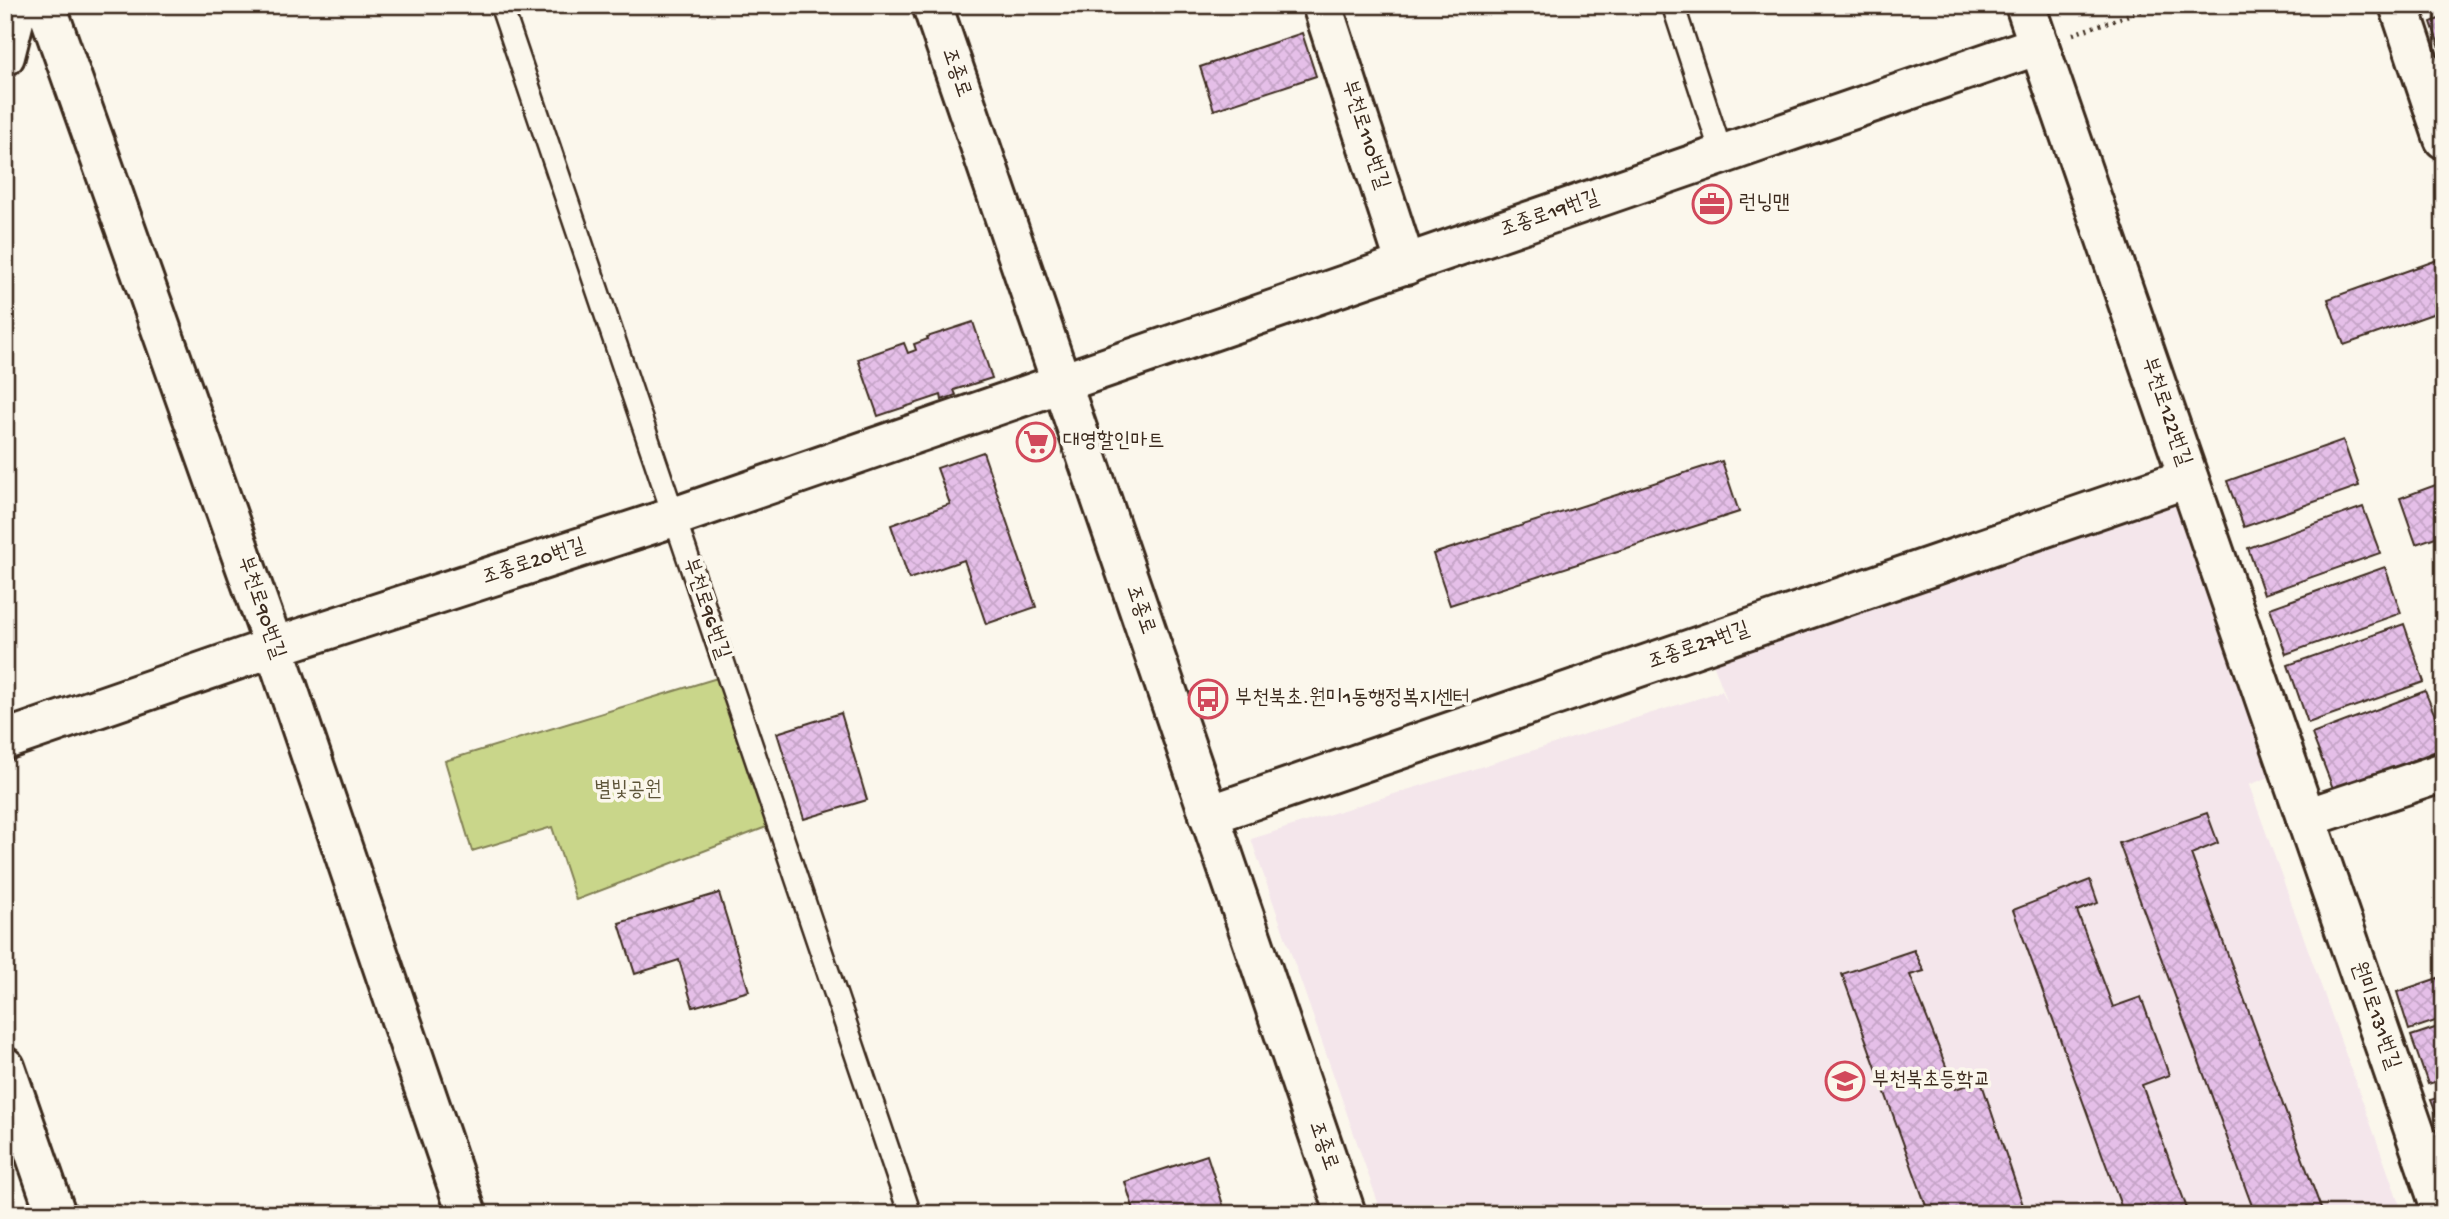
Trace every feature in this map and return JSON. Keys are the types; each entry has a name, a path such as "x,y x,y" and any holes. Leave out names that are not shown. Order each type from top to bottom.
{"street":[{"path":"5,56 19,5"},
{"name":"부천로90번길","path":"46,5 274,647 467,1214"},
{"name":"조종로","path":"932,5 1346,1214"},
{"name":"부천로110번길","path":"1322,5 1406,265"},
{"name":"부천로122번길","path":"2025,5 2306,818"},
{"path":"2399,5 2444,139"},
{"name":"조종로19번길","path":"1061,384 2039,46"},
{"name":"조종로20번길","path":"5,740 274,647 674,517 1061,384"},
{"name":"조종로27번길","path":"1209,815 2188,478"},
{"path":"2306,818 2444,772"},
{"name":"원미로131번길","path":"2306,818 2443,1214"},
{"path":"5,1067 56,1214"}],"lane":[{"name":"부천로96번길","path":"501,5 910,1214"},
{"path":"1673,5 1722,155"}],"path":[{"path":"2039,46 2158,5"}],"shaded area":[{"name":"부천북초등학교","path":"2188,478 2290,769 2249,785 2403,1214 1382,1214 1251,839 1722,691 1728,703 1706,644"}],"green space":[{"name":"별빛공원","path":"727,675 777,823 576,900 552,827 472,851 445,761"}],"building":[{"path":"2444,17 2444,60 2431,22"},
{"path":"1302,33 1316,76 1214,110 1200,67"},
{"path":"2443,258 2444,310 2344,345 2328,299"},
{"path":"973,322 992,378 954,390 956,395 942,400 941,395 878,416 858,359 904,343 908,353 916,350 914,344 928,339 927,337"},
{"path":"2343,440 2359,486 2244,527 2227,481"},
{"path":"983,452 1036,607 986,624 964,560 909,579 891,525 950,504 937,468"},
{"path":"1722,461 1739,512 1450,605 1433,554"},
{"path":"2444,482 2444,534 2416,544 2400,498"},
{"path":"2363,507 2380,553 2264,594 2248,548"},
{"path":"2385,567 2401,613 2286,654 2270,608"},
{"path":"2404,624 2424,682 2308,723 2288,665"},
{"path":"2425,691 2444,738 2444,748 2334,791 2312,734"},
{"path":"841,713 867,800 804,819 777,733"},
{"path":"2207,813 2218,843 2191,854 2323,1214 2255,1214 2119,843"},
{"path":"2090,880 2098,903 2077,911 2113,1007 2141,997 2169,1075 2142,1085 2189,1214 2124,1214 2013,910"},
{"path":"719,893 749,991 693,1007 679,960 635,974 619,923"},
{"path":"1914,950 1924,971 1910,975 1955,1089 1981,1081 2026,1214 1929,1214 1842,974"},
{"path":"2444,976 2444,1018 2409,1030 2397,992"},
{"path":"2444,1025 2444,1079 2428,1084 2411,1036"},
{"path":"2444,1096 2444,1134 2431,1100"},
{"path":"1207,1155 1226,1214 1135,1214 1125,1182"}],"place":[{"name":"런닝맨","path":"1712,204"},
{"name":"대영할인마트","path":"1036,442"},
{"name":"부천북초.원미1동행정복지센터","path":"1208,699"},
{"name":"부천북초등학교","path":"1845,1081"}]}
